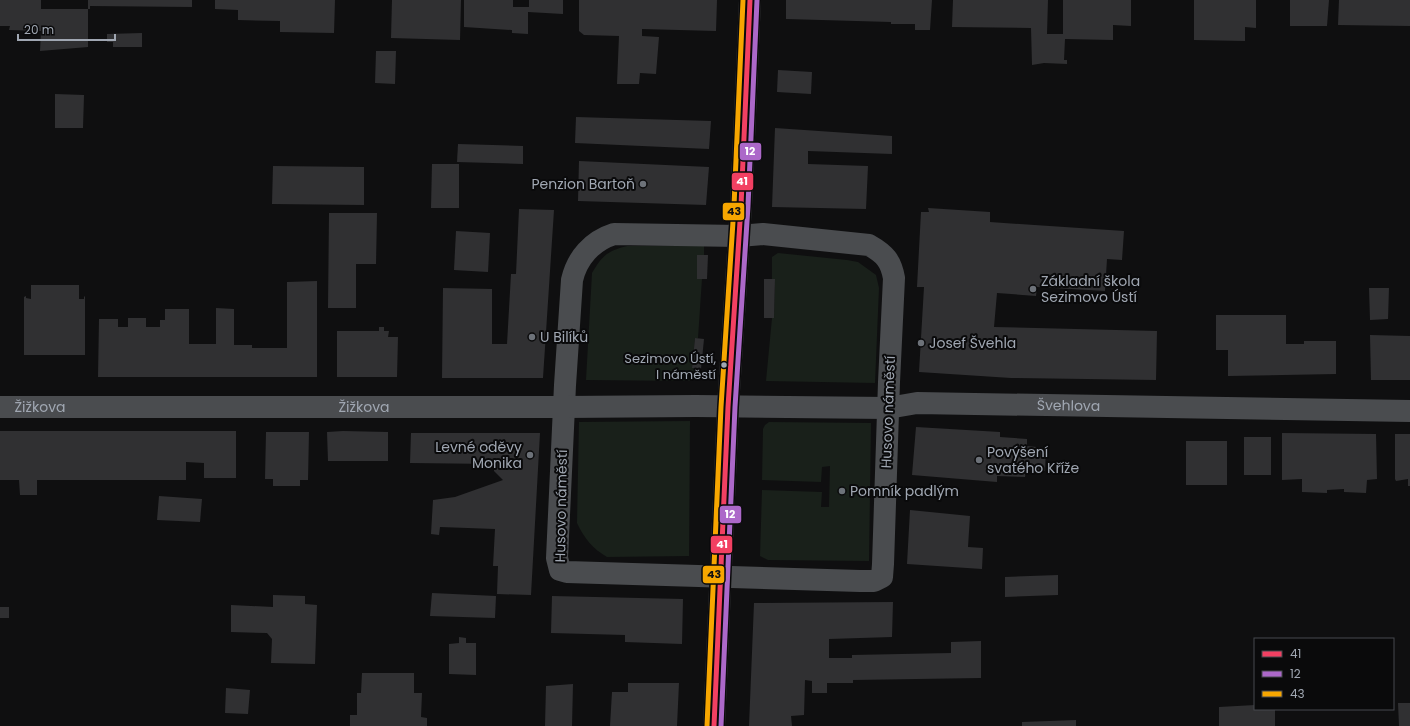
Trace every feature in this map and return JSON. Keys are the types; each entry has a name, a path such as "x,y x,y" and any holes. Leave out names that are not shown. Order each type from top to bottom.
{"street":[{"path":"714,726 722,578 728,407 739,236 750,0"},
{"name":"Husovo náměstí","path":"614,234 739,236 763,234 869,245 881,252 892,268 894,278 888,408 884,564 882,577 870,582 567,572 560,570 557,558 564,408 572,280 575,270 586,251 603,238 614,234"},
{"name":"Švehlova","path":"728,407 888,408 917,403 1410,411"},
{"name":"Žižkova","path":"0,407 728,407"}],"shaded area":[{"path":"627,246 704,246 704,255 697,255 697,279 702,279 698,338 695,338 692,367 696,368 697,374 689,381 586,380 592,273 602,258 614,250"},
{"path":"778,253 858,262 876,275 879,288 875,383 766,381 772,318 774,318 775,280 772,280 772,257"},
{"path":"690,421 689,556 607,557 602,554 589,543 577,523 579,422"},
{"path":"769,422 871,423 869,561 768,560 760,556 762,490 822,492 821,507 829,507 830,466 822,467 821,482 762,480 763,429"}],"building":[{"path":"0,0 41,0 41,9 88,9 88,47 40,51 41,31 9,30 10,26 0,26"},
{"path":"88,0 192,0 192,7 90,6 90,9 88,9"},
{"path":"215,0 335,0 334,33 280,32 280,21 238,20 238,10 215,9"},
{"path":"392,0 461,0 460,40 391,38"},
{"path":"464,0 513,0 513,7 529,7 529,0 563,0 563,14 528,12 528,34 512,33 512,30 464,27"},
{"path":"579,0 717,0 716,31 642,29 642,36 659,37 656,74 640,73 639,84 617,84 619,36 584,35 579,31"},
{"path":"786,0 932,0 930,30 915,30 915,24 891,24 891,22 786,19"},
{"path":"953,0 1048,0 1047,34 1063,34 1063,0 1131,0 1131,26 1113,25 1113,40 1065,39 1064,60 1067,60 1067,64 1044,63 1032,65 1031,28 952,27"},
{"path":"1194,0 1256,0 1256,28 1245,27 1245,41 1194,40"},
{"path":"1290,0 1329,0 1327,26 1290,26"},
{"path":"1339,0 1410,0 1410,26 1338,25"},
{"path":"142,33 142,47 113,47 113,42 107,42 107,34"},
{"path":"376,51 396,51 395,84 375,83"},
{"path":"778,70 812,72 811,94 777,92"},
{"path":"55,94 84,95 83,128 55,128"},
{"path":"576,117 711,121 709,149 575,143"},
{"path":"775,128 892,136 892,154 808,151 808,164 868,166 866,209 772,207"},
{"path":"458,144 523,146 523,164 457,162"},
{"name":"Penzion Bartoň","path":"579,161 709,167 706,205 578,201"},
{"path":"432,164 459,164 459,208 431,208"},
{"path":"273,166 364,167 364,205 272,204"},
{"name":"Základní škola Sezimovo Ústí","path":"928,208 990,212 990,222 1124,231 1122,260 1107,259 1105,291 1037,287 1036,296 997,293 994,327 1157,331 1156,380 1011,378 919,372 924,287 917,287 921,212 929,212"},
{"path":"519,209 554,210 543,378 442,378 443,288 492,289 492,344 507,344 511,274 516,274"},
{"path":"329,213 377,213 376,264 356,264 356,308 328,308"},
{"path":"456,231 490,233 488,272 454,270"},
{"path":"697,255 708,255 707,279 697,279"},
{"path":"764,279 775,279 774,318 764,318"},
{"path":"317,281 317,377 98,377 99,319 118,319 118,327 128,327 128,318 146,318 146,327 160,327 160,320 165,320 165,309 189,309 189,344 216,344 216,308 234,309 234,345 252,345 252,348 287,348 287,282"},
{"path":"31,285 79,285 79,299 84,299 85,296 85,355 24,355 24,297 26,296 26,298 31,299"},
{"path":"1369,288 1389,288 1388,319 1370,320"},
{"path":"1216,315 1286,315 1286,344 1304,344 1304,341 1336,341 1336,374 1228,376 1228,350 1216,350"},
{"path":"379,327 384,327 384,331 389,331 388,337 398,337 397,377 337,377 337,331 379,331"},
{"path":"1370,335 1410,336 1410,380 1371,380"},
{"path":"695,338 704,339 701,369 692,368"},
{"name":"Povýšení svatého Kříže","path":"916,427 1000,432 1000,437 1027,439 1027,446 1046,448 1045,471 1026,470 1025,477 997,476 997,482 912,475"},
{"path":"0,431 236,431 236,478 204,478 204,463 186,462 186,480 37,480 37,495 20,495 19,480 0,480"},
{"path":"266,432 309,432 308,480 300,480 300,486 273,486 273,479 265,479"},
{"path":"327,432 388,432 388,461 328,461"},
{"path":"411,433 540,433 531,595 497,594 498,566 493,566 495,529 440,527 439,535 431,534 433,500 455,497 503,480 494,471 494,464 410,463"},
{"path":"1282,433 1376,434 1377,479 1367,480 1366,493 1344,492 1344,489 1327,490 1327,493 1302,492 1302,479 1282,480"},
{"path":"1395,434 1410,434 1410,486 1408,486 1408,479 1396,481 1395,479"},
{"path":"1244,437 1271,437 1271,475 1244,475"},
{"path":"1186,441 1227,441 1227,485 1186,485"},
{"path":"159,496 202,499 200,522 157,520"},
{"path":"910,510 970,516 968,547 983,548 982,569 907,564"},
{"path":"1058,575 1058,595 1005,597 1005,577"},
{"path":"432,593 496,596 495,618 430,616"},
{"path":"273,595 305,596 305,604 317,605 315,664 271,663 272,639 267,633 231,632 231,605 273,607"},
{"path":"552,596 683,599 682,644 625,642 625,635 551,633"},
{"path":"893,602 892,637 829,639 829,658 852,658 852,655 951,653 951,642 981,641 981,678 853,680 853,683 827,683 827,693 812,693 812,681 805,680 804,715 791,716 792,726 749,726 754,603"},
{"path":"0,607 9,607 9,618 0,618"},
{"path":"459,637 466,638 466,643 476,643 476,675 449,674 449,644 459,643"},
{"path":"362,673 414,673 414,693 422,693 421,717 427,718 427,726 350,726 350,715 357,715 357,693 361,693"},
{"path":"628,683 679,683 677,726 610,726 612,692 628,692"},
{"path":"573,684 572,726 545,726 546,686"},
{"path":"226,688 250,690 248,714 225,713"},
{"path":"1398,703 1410,703 1410,726 1399,726"},
{"path":"1254,705 1254,710 1275,710 1275,726 1219,726 1219,707"},
{"path":"1076,720 1076,726 1022,726 1022,722"}],"transit line":[{"name":"43","path":"707,726 721,407 734,206 743,0"},
{"name":"41","path":"714,726 728,407 741,206 750,0"},
{"name":"12","path":"721,726 735,407 748,206 757,0"}],"place":[{"name":"Penzion Bartoň","path":"643,184"},
{"name":"Základní škola Sezimovo Ústí","path":"1033,289"},
{"name":"U Bilíků","path":"532,337"},
{"name":"Josef Švehla","path":"921,343"},
{"name":"Sezimovo Ústí, I náměstí","path":"724,365"},
{"name":"Levné oděvy Monika","path":"530,455"},
{"name":"Povýšení svatého Kříže","path":"979,460"},
{"name":"Pomník padlým","path":"842,491"}]}
